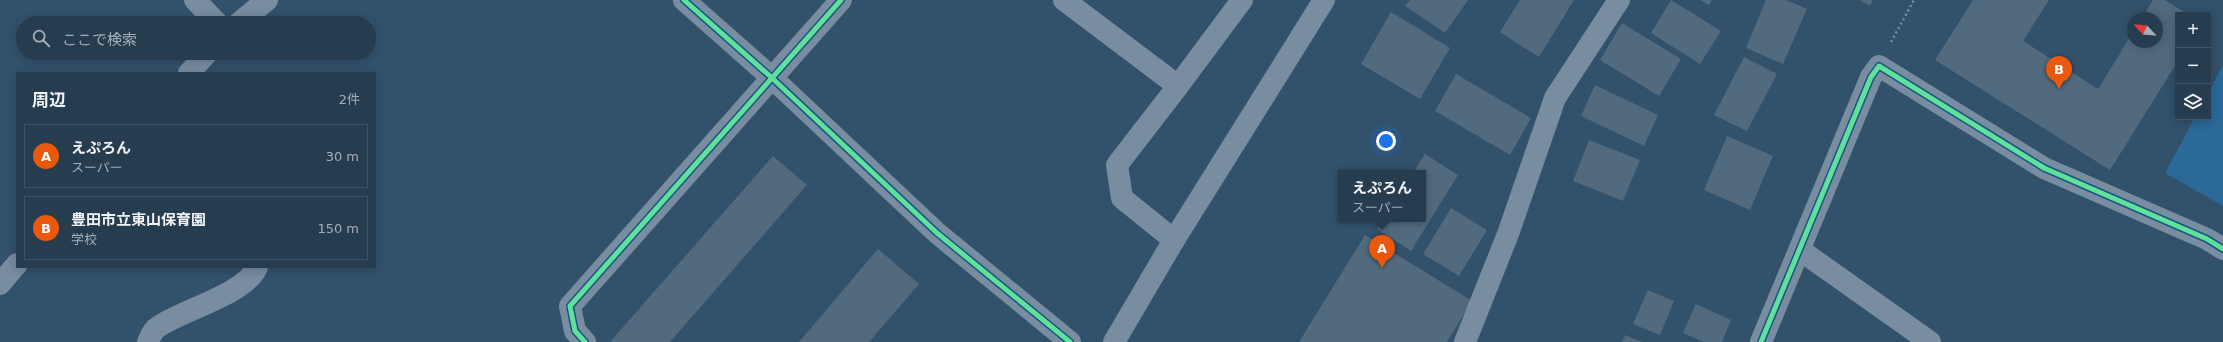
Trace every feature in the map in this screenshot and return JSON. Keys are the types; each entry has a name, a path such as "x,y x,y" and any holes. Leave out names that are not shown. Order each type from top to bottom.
{"street":[{"path":"195,0 210,16"},
{"path":"248,16 267,0"},
{"path":"684,0 771,77 937,233 1070,342"},
{"path":"585,342 575,331 570,306 771,77 841,0"},
{"path":"1064,0 1178,86"},
{"path":"1174,240 1122,198 1117,164 1178,86 1242,0"},
{"path":"1114,342 1174,240 1324,0"},
{"path":"1465,342 1508,234 1555,98 1619,0"},
{"path":"190,72 201,60"},
{"path":"1761,342 1871,77 1879,66 2044,168 2207,239 2223,249"},
{"path":"1800,250 1930,342"},
{"path":"0,284 16,265"},
{"path":"148,342 156,327 241,286 254,275 257,268"}],"path":[{"path":"1879,66 1914,0"}],"shaded area":[{"path":"2223,65 2223,206 2165,173 2193,120 2211,120 2211,87"}],"building":[{"path":"1410,0 1468,0 1445,33 1405,6"},
{"path":"1520,0 1574,0 1539,57 1500,32"},
{"path":"1671,0 1721,31 1700,64 1651,33"},
{"path":"1700,0 1712,0 1709,5"},
{"path":"1766,0 1786,0 1807,9 1783,64 1746,48"},
{"path":"1859,0 1873,0 1870,6"},
{"path":"1973,0 2049,0 2023,41 2098,89 2127,42 2127,48 2163,48 2163,12 2146,12 2153,0 2165,0 2184,12 2175,12 2175,66 2110,170 1935,60"},
{"path":"1391,12 1450,48 1420,99 1361,64"},
{"path":"1622,23 1681,59 1659,96 1600,60"},
{"path":"1744,57 1777,74 1747,131 1714,115"},
{"path":"1456,74 1531,118 1510,155 1435,111"},
{"path":"1595,85 1658,115 1644,146 1581,116"},
{"path":"1727,136 1773,156 1750,210 1704,190"},
{"path":"1589,140 1640,160 1623,201 1573,181"},
{"path":"1425,154 1458,175 1411,251 1377,229 1382,222 1426,222 1426,170 1415,170"},
{"path":"773,156 807,185 670,342 610,342"},
{"path":"1451,208 1487,230 1459,276 1423,254"},
{"path":"1365,235 1472,301 1447,342 1299,342"},
{"path":"878,249 919,284 869,342 799,342"},
{"path":"1648,290 1674,301 1660,335 1633,324"},
{"path":"1696,304 1731,320 1722,342 1704,342 1683,333"},
{"path":"1625,335 1642,342 1622,342"}],"cycle path":[{"path":"684,0 771,77 937,233 1070,342"},
{"path":"585,342 575,331 570,306 841,0"},
{"path":"1761,342 1871,77 1879,66 2044,168 2207,239 2223,249"}],"place":[{"name":"豊田市立東山保育園","path":"2059,89"},
{"name":"えぷろん","path":"1382,268"}]}
